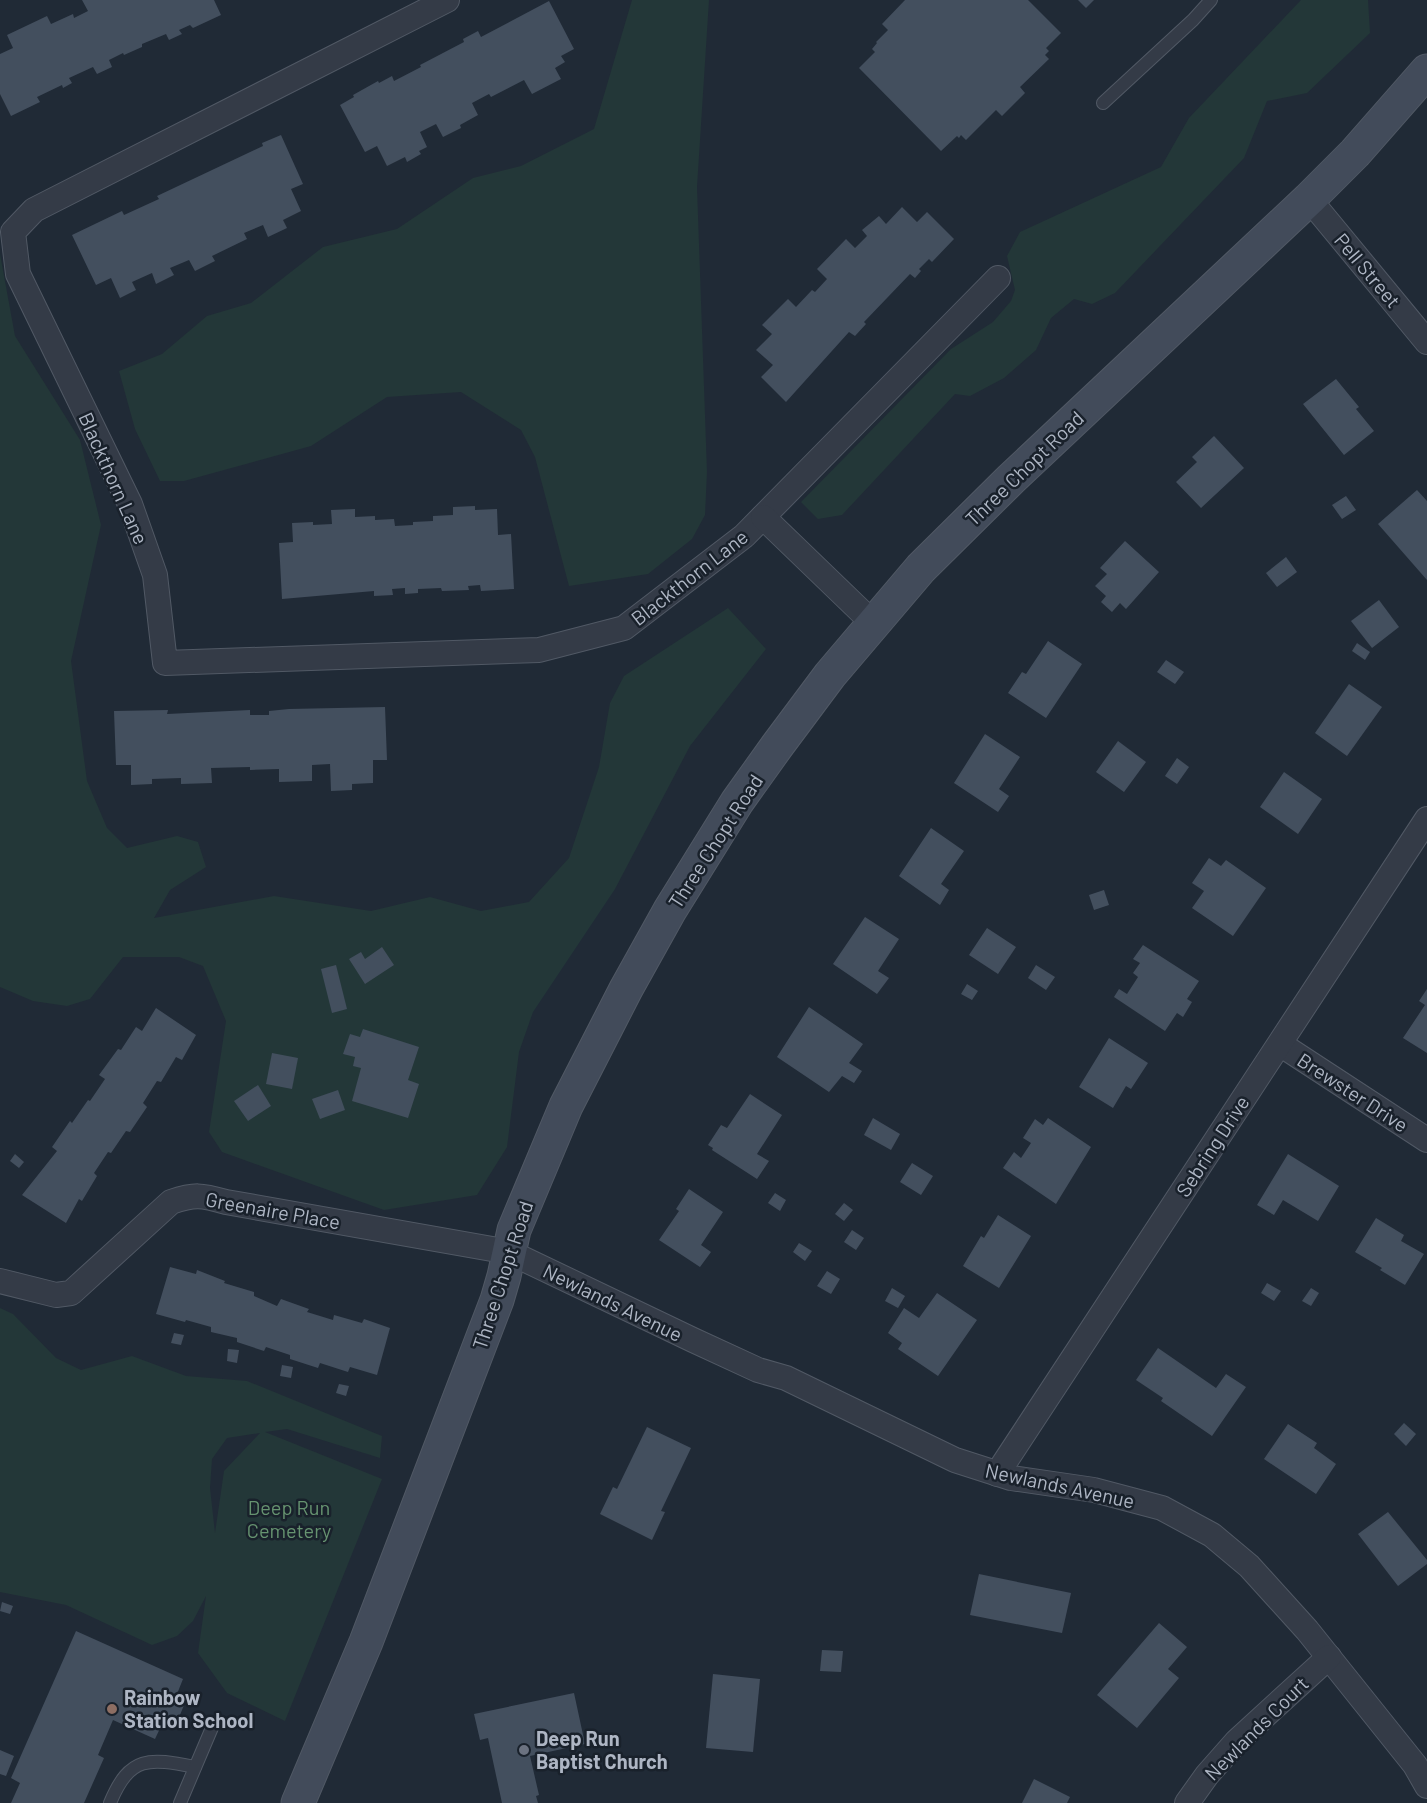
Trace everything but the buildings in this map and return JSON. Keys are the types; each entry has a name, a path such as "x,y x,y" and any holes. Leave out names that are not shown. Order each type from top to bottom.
{"main road":[{"name":"Three Chopt Road","path":"298,1803 370,1631 488,1322 504,1276 514,1230 567,1106 626,989 670,910 737,802 830,675 921,568 1011,479 1309,199 1362,145 1427,71"}],"street":[{"name":"Blackthorn Lane","path":"447,0 34,210 13,232 18,274 130,504 155,575 165,663 539,650 624,628 744,536 998,278"},
{"name":"Pell Street","path":"1309,199 1427,342"},
{"name":"Blackthorn Lane","path":"763,517 874,624"},
{"name":"Sebring Drive","path":"997,1474 1427,819"},
{"name":"Brewster Drive","path":"1280,1044 1427,1140"},
{"name":"Greenaire Place","path":"0,1281 56,1295 71,1293 171,1202 202,1195 226,1202 509,1252"},
{"name":"Newlands Avenue","path":"509,1252 736,1360 758,1370 786,1378 955,1460 1011,1478 1094,1490 1162,1508 1212,1535 1249,1566 1307,1629 1415,1765 1427,1786"},
{"name":"Newlands Court","path":"1187,1803 1207,1775 1237,1741 1329,1657"}],"lane":[{"path":"1103,103 1194,21 1211,0"},
{"path":"180,1803 214,1723"},
{"path":"110,1803 117,1786 127,1772 140,1764 162,1761 195,1767"}],"green space":[{"path":"632,0 709,0 697,187 707,472 705,515 692,539 648,574 569,586 535,457 521,430 461,392 387,397 311,446 184,481 160,481 135,429 119,371 162,354 207,316 251,303 323,247 397,229 473,178 521,166 594,129"},
{"path":"1301,0 1368,0 1370,33 1307,93 1267,101 1244,158 1115,293 1092,304 1074,299 1051,318 1036,350 1004,378 970,396 955,394 842,515 818,519 801,502 951,349 993,322 1011,301 1015,290 1007,256 1020,232 1161,167 1189,118"},
{"path":"0,254 15,336 80,440 101,525 71,661 87,781 107,828 127,848 177,836 198,842 206,867 170,890 154,918 274,896 371,911 430,897 481,911 529,902 569,858 599,767 610,703 624,676 728,608 766,649 690,746 615,889 533,1012 519,1052 507,1147 477,1195 384,1210 222,1152 209,1132 226,1021 203,966 179,957 123,957 90,999 67,1006 33,1001 0,987"},
{"name":"Deep Run Cemetery","path":"0,1308 13,1314 56,1358 81,1370 132,1356 186,1376 247,1381 382,1436 380,1458 287,1429 265,1432 382,1479 285,1721 227,1693 198,1653 206,1596 193,1621 177,1636 152,1645 66,1605 0,1592","holes":["260,1433 224,1471 215,1533 210,1488 212,1459 227,1438"]}],"place":[{"name":"Rainbow Station School","path":"112,1709"},
{"name":"Deep Run Baptist Church","path":"524,1750"}]}
